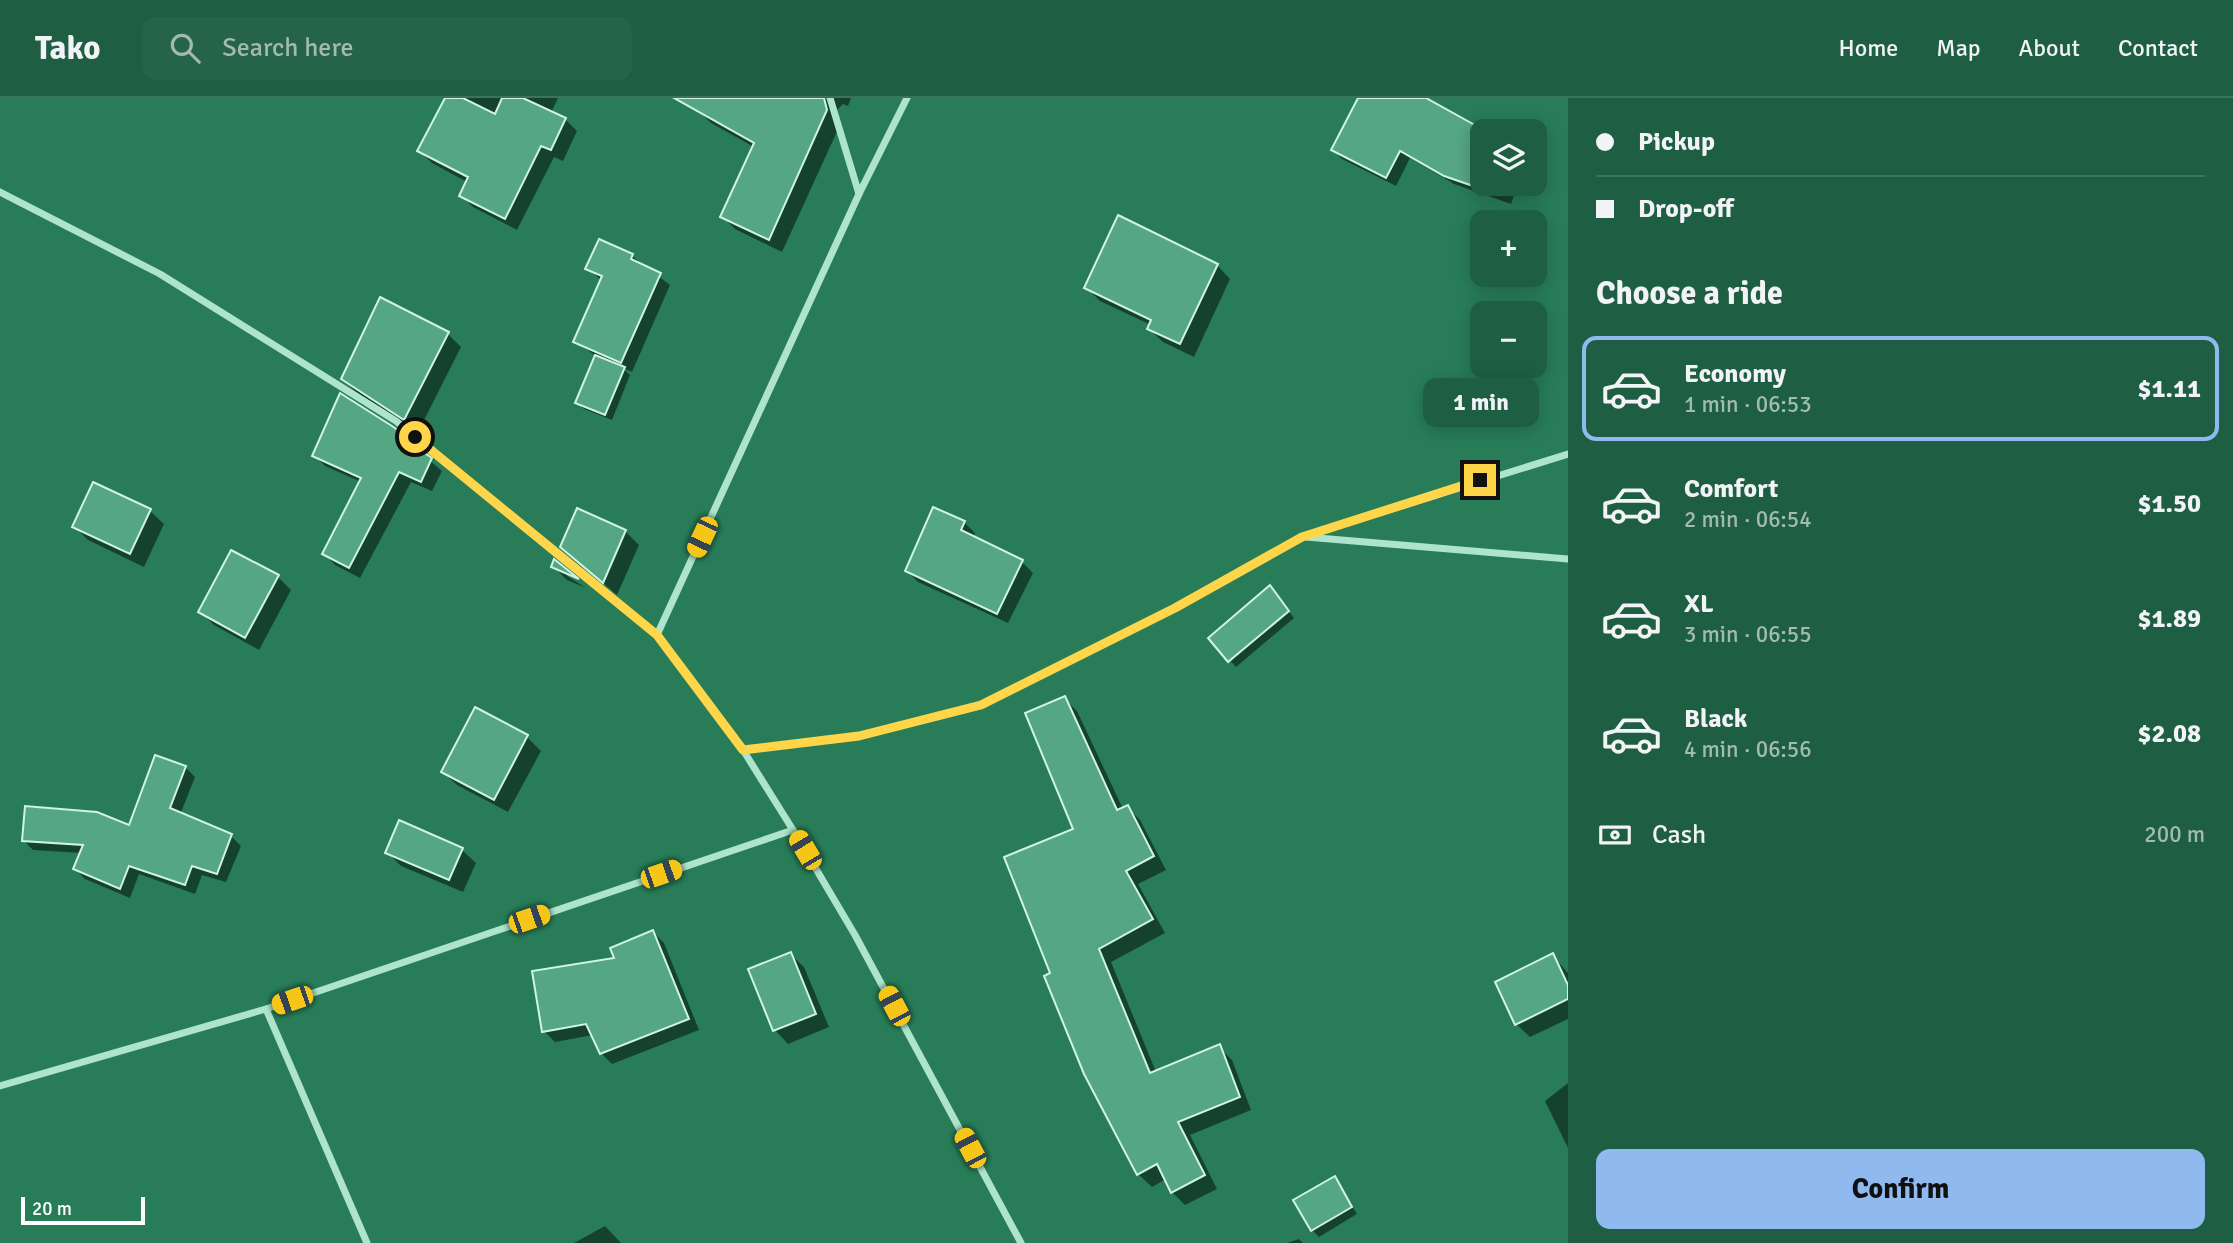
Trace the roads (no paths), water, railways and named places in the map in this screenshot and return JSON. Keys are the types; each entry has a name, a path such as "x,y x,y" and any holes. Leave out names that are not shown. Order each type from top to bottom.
{"street":[{"path":"830,98 859,194"},
{"path":"657,635 859,194 907,98"},
{"path":"0,192 160,274 396,421 657,635 743,750 793,830 855,934 1021,1243"},
{"path":"743,750 859,736 981,705 1175,608 1302,537 1568,454"},
{"path":"1302,537 1568,558"},
{"path":"0,1086 266,1009 793,830"},
{"path":"266,1009 367,1243"}]}
